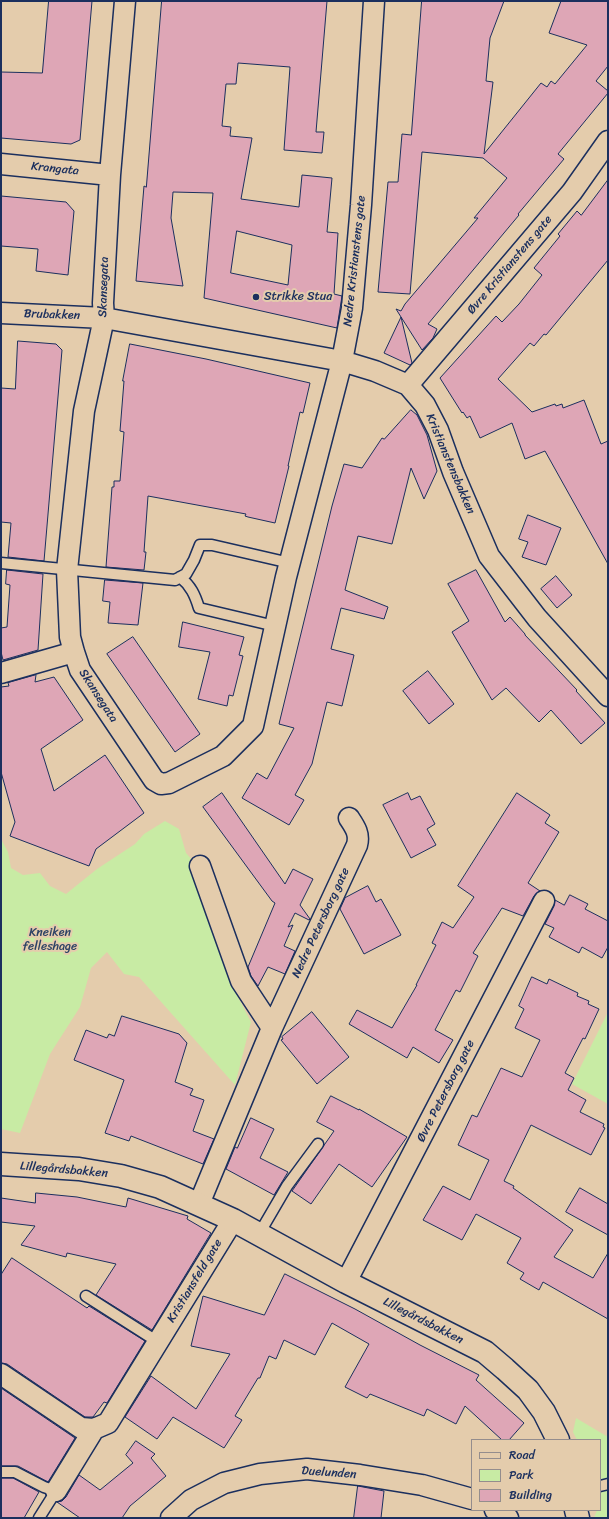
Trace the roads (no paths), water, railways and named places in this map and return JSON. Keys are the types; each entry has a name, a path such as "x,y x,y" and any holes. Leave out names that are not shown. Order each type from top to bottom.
{"street":[{"name":"Skansegata","path":"125,1 110,175 103,304 104,318 84,411 66,570 70,637 80,670 154,780 161,784"},
{"name":"Nedre Kristianstens gate","path":"161,784 169,783 222,756 254,726 275,626 342,361 352,308 362,205 374,1"},
{"name":"Øvre Kristianstens gate","path":"408,385 572,192 608,141"},
{"name":"Krangata","path":"1,164 110,175"},
{"name":"Brubakken","path":"1,313 104,318"},
{"name":"Kristianstensbakken","path":"104,318 342,361 375,371 408,385 425,405 438,430 453,472 489,556 537,618 608,696"},
{"path":"1,673 74,652"},
{"name":"Nedre Petersborg gate","path":"198,1204 272,1028 357,845 357,830 349,818"},
{"path":"200,866 240,981 272,1028"},
{"name":"Øvre Petersborg gate","path":"346,1282 544,900"},
{"name":"Lillegårdsbakken","path":"1,1164 79,1169 122,1176 160,1186 233,1220 346,1282 485,1352 528,1390 544,1412 558,1439"},
{"name":"Kristiansfeld gate","path":"56,1491 94,1429 108,1423 233,1220"},
{"path":"1,1374 81,1428 94,1429"},
{"name":"Duelunden","path":"172,1518 191,1500 224,1483 260,1474 306,1469 360,1475 422,1485 471,1499"},
{"path":"497,1511 508,1518"}],"lane":[{"path":"1,563 175,580 186,574 194,560 200,544 212,544 290,563"},
{"path":"180,577 188,583 194,592 200,608 275,626"},
{"path":"259,1234 287,1186 318,1144"},
{"path":"86,1296 158,1342"},
{"path":"1,1472 15,1472 44,1487 56,1491 38,1518"}],"place":[{"name":"Strikke Stua","path":"256,297"}],"park label":[{"name":"Kneiken felleshage","path":"50,940"}]}
